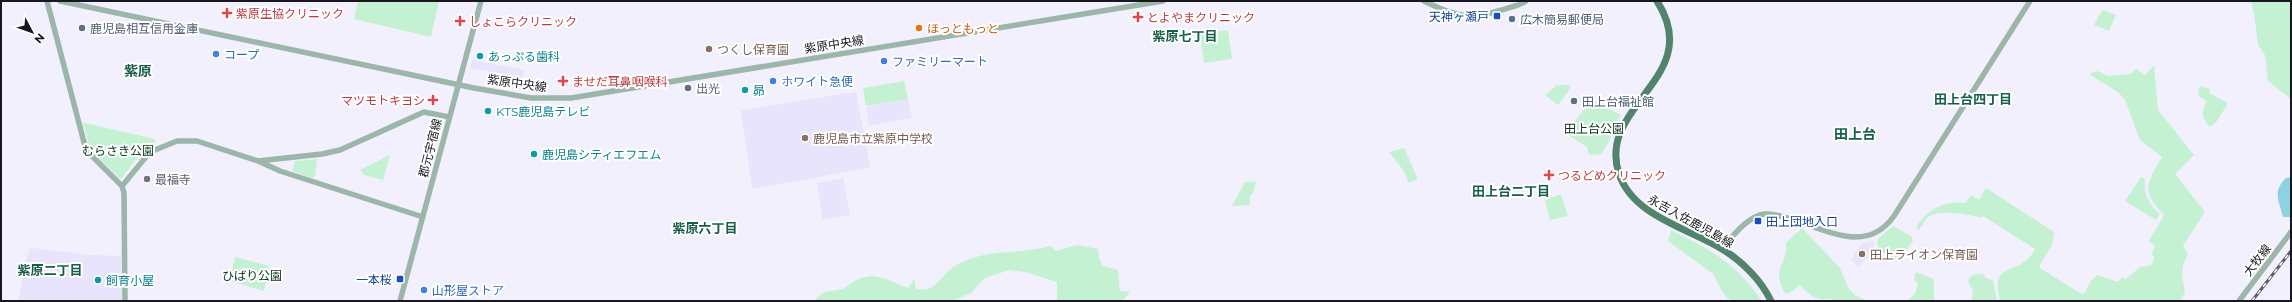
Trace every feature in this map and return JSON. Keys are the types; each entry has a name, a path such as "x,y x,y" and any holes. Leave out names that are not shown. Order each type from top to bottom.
{"main road":[{"name":"永吉入佐鹿児島線","path":"1657,1 1663,13 1669,34 1667,57 1660,76 1628,116 1621,128 1616,144 1617,168 1626,189 1643,207 1723,249 1746,268 1771,301"}],"street":[{"path":"47,1 86,150 122,186 124,193 125,301"},
{"name":"紫原中央線","path":"60,1 530,98 571,98 1163,1"},
{"name":"郡元宇宿線","path":"400,301 481,1"},
{"path":"1424,1 1451,14 1467,17 1491,13 1526,1"},
{"path":"1723,249 1745,225 1764,214 1779,215 1852,238 1867,237 1883,229 1894,216 2030,1"},
{"path":"258,161 322,154 340,150 424,112 449,117"},
{"path":"122,186 150,152 177,140 197,141 258,161 280,171 423,217"},
{"name":"大牧線","path":"2239,301 2291,232"}],"shaded area":[{"path":"472,60 524,70 520,90 485,83 488,71 470,68"},
{"name":"鹿児島市立紫原中学校","path":"856,92 870,165 868,168 754,189 752,187 741,112 742,110"},
{"path":"908,99 912,118 869,126 866,107"},
{"path":"843,178 850,215 823,220 817,183"},
{"name":"田上ライオン保育園","path":"1874,241 1874,248 1859,267 1851,260 1862,243"},
{"path":"32,248 91,255 121,256 122,301 18,301 29,249"}],"green space":[{"path":"358,1 439,1 431,37 354,19"},
{"path":"2251,1 2291,1 2291,99 2268,81 2265,55 2258,45"},
{"path":"2104,10 2116,15 2109,31 2094,25 2101,12"},
{"path":"1228,30 1232,59 1204,63 1200,34"},
{"path":"2154,65 2158,110 2194,155 2175,174 2205,212 2183,246 2188,254 2183,265 2182,275 2185,292 2180,301 2000,301 1998,288 1999,279 2002,274 2022,264 2029,258 2035,249 1983,216 1981,218 1962,214 1939,213 1928,217 1919,230 1916,227 1926,215 1937,207 1957,202 1965,203 1971,195 1979,200 1986,188 2054,232 2052,245 2040,265 2040,268 2078,292 2084,294 2090,282 2097,275 2118,282 2122,277 2126,279 2140,267 2152,265 2154,257 2152,254 2155,246 2149,241 2164,215 2151,199 2148,187 2162,157 2140,140 2125,100 2119,93 2089,74 2097,71 2108,76 2130,74 2136,69 2145,75"},
{"path":"904,81 908,99 866,106 863,88"},
{"path":"1557,85 1570,85 1570,89 1558,105 1545,95"},
{"path":"2201,86 2210,89 2209,93 2228,103 2217,121 2210,127 2203,114 2207,102 2199,96 2198,90"},
{"name":"田上台公園","path":"1592,100 1621,115 1608,144 1601,154 1589,155 1587,147 1565,133"},
{"name":"むらさき公園","path":"85,123 155,139 155,144 137,158 121,179 91,151 83,124"},
{"path":"1404,148 1418,179 1409,183 1403,170 1389,152"},
{"path":"390,155 383,180 364,175 360,170"},
{"path":"317,159 315,176 312,178 292,171 295,161"},
{"path":"2141,177 2145,179 2145,190 2148,199 2160,214 2156,220 2125,201"},
{"path":"1245,182 1256,182 1253,193 1250,195 1250,205 1232,206"},
{"path":"1561,194 1568,216 1550,220 1545,200"},
{"path":"1893,226 1912,237 1913,241 1897,262 1878,249 1877,240"},
{"path":"1802,228 1840,268 1849,289 1856,296 1869,301 1833,301 1831,298 1817,298 1810,295 1800,285 1788,294 1784,292 1780,283 1779,271 1785,257 1786,243"},
{"path":"1671,230 1699,244 1722,259 1742,276 1762,301 1731,301 1723,293 1713,274 1668,241"},
{"path":"1077,245 1098,249 1099,259 1103,266 1118,270 1120,291 1130,292 1122,301 1057,301 1057,282 1025,272 1009,270 985,278 971,293 952,301 814,301 821,294 842,289 858,279 867,276 885,278 908,288 914,279 916,289 923,290 934,285 953,267 972,258 994,253 1038,249 1050,246 1056,251"},
{"name":"ひばり公園","path":"235,257 269,266 264,291 230,281"},
{"path":"1916,272 1934,279 1934,301 1907,301 1915,294 1918,284 1914,280"},
{"path":"1983,274 1986,278 1993,280 1997,301 1972,301 1973,291 1968,281 1971,276"}],"water":[{"path":"2291,177 2291,214 2290,217 2283,217 2278,201 2278,192 2286,178"}],"railway":[{"path":"2252,301 2291,251"}],"place":[{"name":"紫原生協クリニック","path":"227,13"},
{"name":"天神ヶ瀬戸","path":"1497,16"},
{"name":"とよやまクリニック","path":"1138,17"},
{"name":"広木簡易郵便局","path":"1512,19"},
{"name":"しょこらクリニック","path":"460,21"},
{"name":"鹿児島相互信用金庫","path":"82,28"},
{"name":"ほっともっと","path":"919,28"},
{"name":"つくし保育園","path":"709,49"},
{"name":"コープ","path":"216,54"},
{"name":"あっぷる歯科","path":"480,56"},
{"name":"ファミリーマート","path":"884,61"},
{"name":"ませだ耳鼻咽喉科","path":"563,81"},
{"name":"ホワイト急便","path":"773,81"},
{"name":"出光","path":"688,88"},
{"name":"昴","path":"745,90"},
{"name":"マツモトキヨシ","path":"433,100"},
{"name":"田上台福祉館","path":"1574,101"},
{"name":"KTS鹿児島テレビ","path":"488,111"},
{"name":"鹿児島市立紫原中学校","path":"805,138"},
{"name":"鹿児島シティエフエム","path":"534,154"},
{"name":"つるどめクリニック","path":"1549,175"},
{"name":"最福寺","path":"147,179"},
{"name":"田上団地入口","path":"1758,221"},
{"name":"田上ライオン保育園","path":"1862,254"},
{"name":"一本桜","path":"400,279"},
{"name":"飼育小屋","path":"98,280"},
{"name":"山形屋ストア","path":"424,290"}],"district":[{"name":"紫原七丁目","path":"1185,36"},
{"name":"紫原","path":"138,71"},
{"name":"田上台四丁目","path":"1973,99"},
{"name":"田上台","path":"1855,134"},
{"name":"田上台二丁目","path":"1511,191"},
{"name":"紫原六丁目","path":"705,228"},
{"name":"紫原二丁目","path":"50,270"}]}
